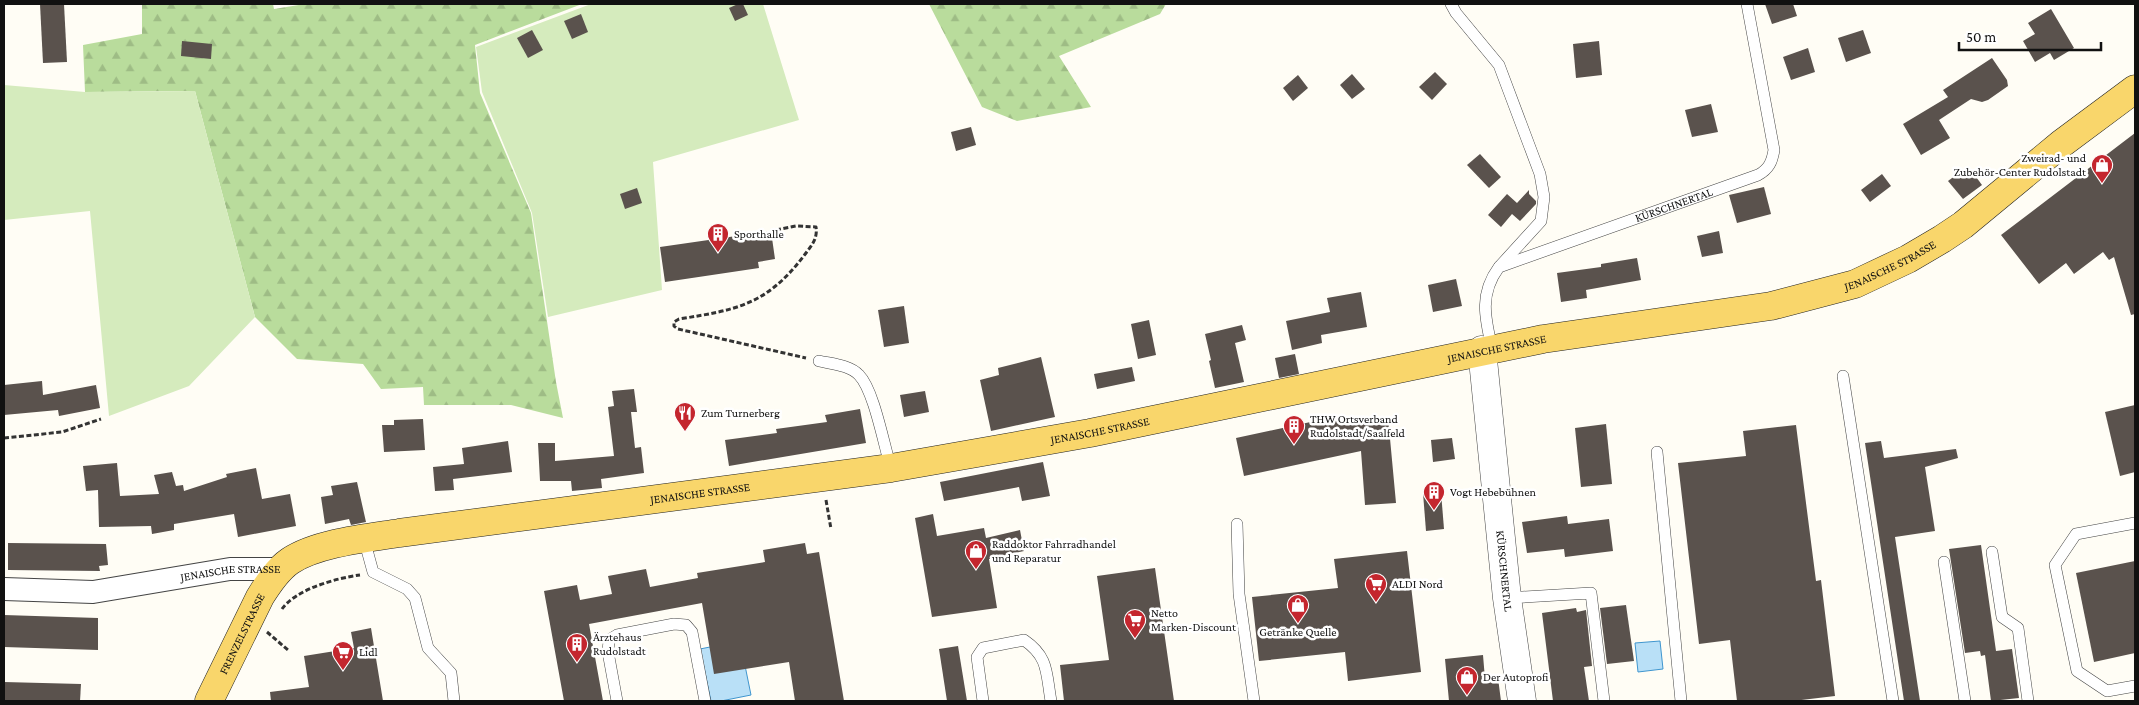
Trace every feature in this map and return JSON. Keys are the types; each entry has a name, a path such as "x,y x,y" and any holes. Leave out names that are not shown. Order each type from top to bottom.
{"main road":[{"name":"JENAISCHE STRASSE","path":"281,569 288,562 309,552 364,539 891,468 1099,431 1487,349 1543,339 1771,306 1855,284 1908,259 1963,225 2062,144 2135,89"},
{"name":"FRENZELSTRASSE","path":"209,701 260,596 281,569"}],"street":[{"name":"KÜRSCHNERTAL","path":"1487,349 1507,598 1522,701"},
{"name":"JENAISCHE STRASSE","path":"4,589 92,592 230,569 281,569"}],"lane":[{"path":"1451,4 1456,14 1499,65 1540,174 1544,197 1541,221 1500,267"},
{"name":"KÜRSCHNERTAL","path":"1487,349 1486,292 1491,278 1500,267 1758,176 1766,171 1772,161 1774,150 1747,4"},
{"path":"819,361 846,368 859,374 868,386 891,468"},
{"path":"1843,376 1893,701"},
{"path":"1657,452 1681,701"},
{"path":"2135,523 2076,534 2055,565 2076,671 2107,691 2135,686"},
{"path":"1237,524 1239,594 1254,701"},
{"path":"364,539 373,572 407,589 415,598 428,648 451,674 454,701"},
{"path":"1992,552 2002,617 2018,628 2028,701"},
{"path":"1944,562 1965,701"},
{"path":"1507,598 1591,594 1604,701"},
{"path":"617,701 608,652 609,640 617,635 674,624 686,626 692,632 705,701"},
{"path":"983,701 977,657 983,648 1024,640 1036,648 1044,659 1051,701"}],"path":[{"path":"776,230 808,225 816,227 817,233 814,243 791,273 756,300 721,312 679,319 674,322 674,326 819,361"},
{"path":"4,438 62,432 101,419"},
{"path":"826,501 831,529"},
{"path":"281,611 286,604 307,590 344,577 373,572"},
{"path":"271,625 266,632 288,650"}],"green space":[{"path":"142,4 273,4 274,9 305,4 582,4 475,45 480,93 531,213 563,418 511,405 424,405 423,387 381,389 363,364 297,359 255,317 195,91 85,92 83,45 142,34"},
{"path":"591,4 763,4 799,120 653,162 662,290 548,317 532,213 482,92 476,47"},
{"path":"929,4 1166,4 1160,14 1059,56 1091,107 1017,121 982,107"},
{"path":"4,85 85,92 195,91 255,317 189,386 109,416 90,211 4,220"}],"water":[{"path":"740,641 751,695 711,701 700,649"},
{"path":"1660,641 1663,669 1638,672 1635,643"}],"building":[{"path":"40,4 64,4 67,62 43,63"},
{"path":"743,4 748,15 735,21 729,8"},
{"path":"1765,4 1793,4 1797,16 1772,24"},
{"path":"2051,9 2074,48 2054,60 2050,53 2035,62 2023,41 2035,34 2028,23"},
{"path":"581,14 588,32 572,39 564,21"},
{"path":"532,30 543,50 528,58 517,38"},
{"path":"1863,30 1871,53 1846,62 1838,38"},
{"path":"182,41 212,44 211,59 181,56"},
{"path":"1599,41 1602,75 1576,78 1573,44"},
{"path":"1808,48 1815,72 1791,80 1783,57"},
{"path":"1992,58 2007,80 2008,86 1988,100 1982,102 1971,99 1939,120 1950,138 1921,155 1903,124 1948,97 1943,90"},
{"path":"1435,72 1447,84 1432,100 1419,87"},
{"path":"1352,74 1365,89 1352,99 1340,85"},
{"path":"1298,75 1308,88 1293,101 1283,88"},
{"path":"1711,104 1718,132 1692,137 1685,110"},
{"path":"971,127 976,145 956,151 951,132"},
{"name":"Zweirad- und Zubehör-Center Rudolstadt","path":"2135,133 2135,314 2131,315 2114,257 2109,260 2103,252 2074,274 2066,263 2039,284 2001,235"},
{"path":"1480,154 1501,177 1489,188 1467,165"},
{"path":"1968,166 1982,185 1963,199 1948,181"},
{"path":"1882,174 1891,186 1870,202 1861,190"},
{"path":"1764,187 1771,214 1737,223 1729,195"},
{"path":"637,188 642,203 625,209 620,194"},
{"path":"1529,190 1529,194 1536,201 1536,204 1520,221 1512,214 1501,227 1488,215 1507,194 1517,203"},
{"name":"Sporthalle","path":"771,231 775,259 758,262 759,268 665,282 660,247"},
{"path":"1719,231 1723,253 1702,257 1697,236"},
{"path":"1637,258 1641,280 1586,290 1587,298 1561,302 1557,273 1601,267 1601,264"},
{"path":"1456,279 1462,306 1433,312 1428,285"},
{"path":"1361,292 1367,327 1321,335 1322,343 1292,350 1286,321 1330,312 1327,298"},
{"path":"904,306 909,343 884,347 878,310"},
{"path":"1149,320 1156,355 1138,359 1131,324"},
{"path":"1242,325 1246,340 1235,343 1244,382 1215,388 1205,334"},
{"path":"1295,354 1299,374 1279,378 1275,358"},
{"path":"1041,357 1055,417 991,431 980,380 999,375 998,368"},
{"path":"1132,367 1135,381 1097,389 1094,374"},
{"path":"42,381 43,395 96,385 100,408 59,416 58,410 4,415 4,385"},
{"path":"634,389 637,412 631,412 635,448 641,447 644,473 601,479 602,488 572,491 571,481 540,481 538,443 555,443 555,461 614,456 608,407 614,406 612,391"},
{"path":"925,391 929,412 904,417 900,395"},
{"path":"2135,405 2135,472 2120,476 2105,412"},
{"path":"860,409 866,443 729,466 725,440 777,433 776,429 827,422 825,415"},
{"path":"1343,415 1344,421 1388,417 1396,503 1365,505 1361,451 1244,476 1236,438"},
{"path":"423,419 425,450 384,452 382,425 394,425 394,420"},
{"path":"1606,424 1612,484 1581,487 1575,428"},
{"path":"1796,425 1816,581 1821,580 1835,696 1793,701 1737,701 1730,640 1699,644 1678,463 1746,456 1743,431"},
{"path":"1452,438 1455,459 1433,462 1431,440"},
{"path":"508,441 512,472 453,479 454,490 435,491 433,467 464,464 462,448"},
{"path":"1881,441 1884,458 1956,449 1958,458 1925,467 1935,531 1895,537 1920,701 1904,701 1865,443"},
{"path":"1043,462 1050,496 1022,501 1019,487 944,501 940,482"},
{"path":"117,463 120,496 159,494 154,475 172,472 176,486 183,485 184,491 227,477 226,474 256,468 262,499 290,494 296,526 238,537 234,514 174,524 174,530 152,534 151,526 99,527 98,490 86,491 83,466"},
{"path":"357,482 366,522 351,525 349,519 325,524 321,497 333,495 331,486"},
{"name":"Vogt Hebebühnen","path":"1441,492 1444,529 1426,531 1423,493"},
{"path":"933,514 937,536 984,528 986,538 1020,530 1024,551 989,559 997,608 932,617 915,518"},
{"path":"1567,516 1568,524 1609,519 1613,551 1565,557 1564,549 1527,553 1522,522"},
{"path":"8,543 106,544 108,565 99,566 100,571 8,570"},
{"path":"805,543 807,554 819,552 844,701 795,701 789,662 714,674 702,603 589,624 603,701 564,701 544,591 577,585 580,600 612,594 608,576 646,569 650,587 698,578 697,573 765,562 763,550"},
{"path":"1981,545 1996,651 2012,649 2019,698 1991,701 1985,655 1981,656 1980,651 1965,653 1949,549"},
{"name":"ALDI Nord","path":"1407,551 1421,672 1348,681 1345,652 1259,661 1252,597 1338,588 1334,559"},
{"path":"2135,561 2135,653 2094,662 2076,573"},
{"name":"Netto Marken-Discount","path":"1155,568 1174,701 1064,701 1060,665 1109,660 1097,576"},
{"path":"1626,605 1634,661 1607,664 1600,608"},
{"path":"1576,608 1577,612 1586,610 1592,666 1584,667 1589,701 1553,701 1542,613"},
{"path":"4,615 98,618 98,650 4,647"},
{"name":"Lidl","path":"371,628 383,701 271,701 270,692 309,687 304,656 354,648 351,632"},
{"path":"958,646 967,701 947,701 939,649"},
{"path":"1483,655 1485,679 1498,678 1501,701 1449,701 1445,659"},
{"path":"4,682 81,684 80,701 4,701"}],"place":[{"name":"Zweirad- und Zubehör-Center Rudolstadt","path":"2102,184"},
{"name":"Sporthalle","path":"718,253"},
{"name":"Zum Turnerberg","path":"685,432"},
{"name":"THW Ortsverband Rudolstadt/Saalfeld","path":"1294,445"},
{"name":"Vogt Hebebühnen","path":"1434,511"},
{"name":"Raddoktor Fahrradhandel und Reparatur","path":"976,570"},
{"name":"ALDI Nord","path":"1376,603"},
{"name":"Getränke Quelle","path":"1298,624"},
{"name":"Netto Marken-Discount","path":"1135,639"},
{"name":"Ärztehaus Rudolstadt","path":"577,663"},
{"name":"Lidl","path":"343,671"},
{"name":"Der Autoprofi","path":"1467,696"}]}
